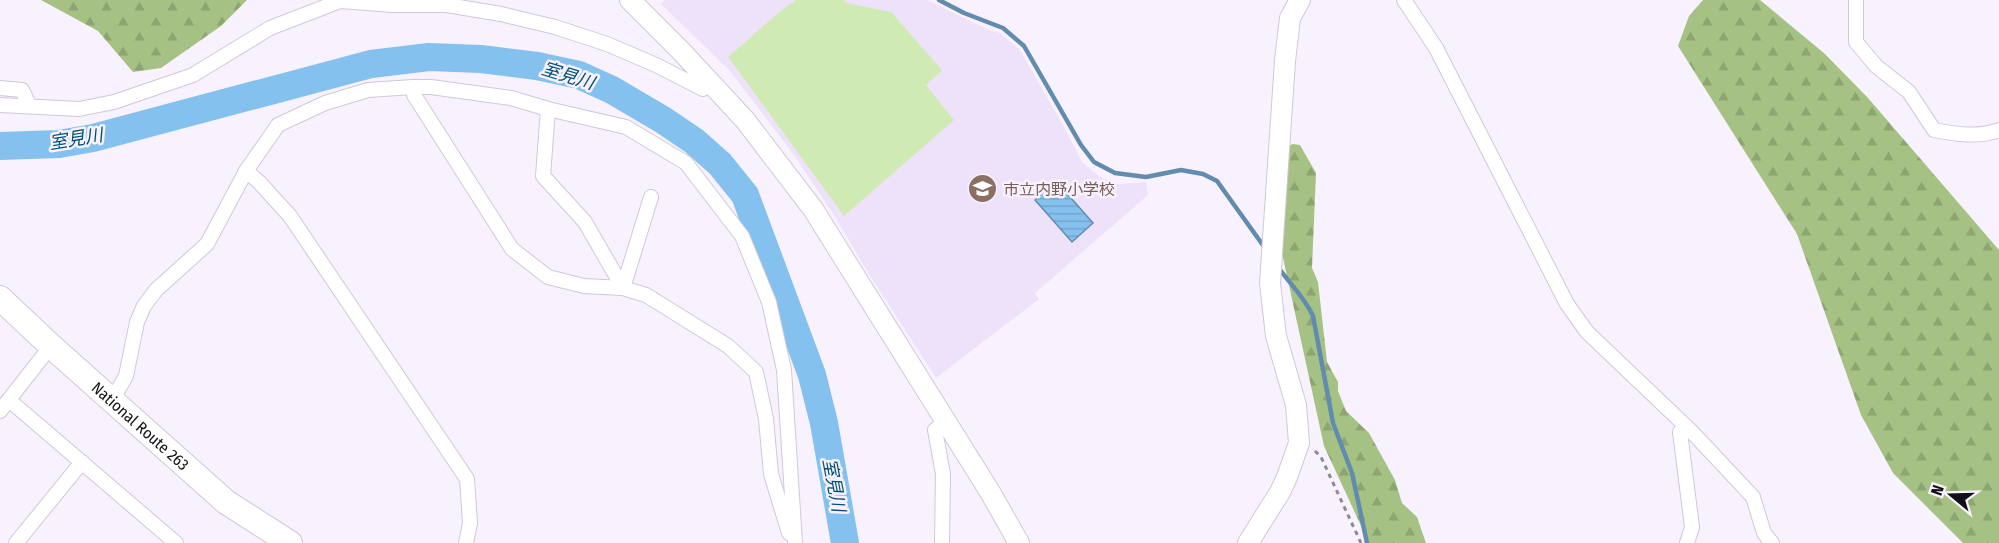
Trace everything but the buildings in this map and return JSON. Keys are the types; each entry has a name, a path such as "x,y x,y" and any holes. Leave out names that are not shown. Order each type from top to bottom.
{"highway":[{"name":"National Route 263","path":"0,298 226,502 276,540"}],"street":[{"path":"1248,543 1280,492 1299,443 1296,405 1276,336 1270,283 1288,29 1290,18 1300,0"},
{"path":"1404,0 1436,48 1567,304 1587,332 1685,426 1753,497 1764,532 1772,543"},
{"path":"1856,0 1856,42 1876,66 1909,92 1934,130 1960,135 1991,133 1999,130"},
{"path":"0,105 80,109 114,102 193,75 270,28 340,1 393,5 447,5 501,14 555,27 607,44 703,89 712,84"},
{"path":"633,1 745,120 813,209 990,492 1019,543"},
{"path":"413,87 414,95 512,249 548,277 584,286 623,288 646,295 728,346 756,372 766,419 771,474 793,543"},
{"path":"112,400 126,376 137,322 144,306 156,290 207,244 246,171 278,124 325,103 368,90 431,87 511,98 627,127 686,164 742,236 769,302 784,370 793,543"},
{"path":"0,88 22,90 29,105"},
{"path":"548,109 543,176 585,222 623,288"},
{"path":"246,171 290,216 467,479 470,523 466,543"},
{"path":"623,288 651,197"},
{"path":"51,346 4,406 81,462 176,543"},
{"path":"942,543 943,474 935,430 946,422"},
{"path":"1685,426 1680,432 1692,527 1686,543"},
{"path":"16,543 81,462"}],"path":[{"path":"1299,443 1309,443 1321,457 1362,543"}],"shaded area":[{"name":"市立内野小学校","path":"665,0 927,0 1000,33 1020,50 1082,162 1100,177 1118,184 1146,182 1148,195 1035,293 1039,299 936,378 792,152 730,71 661,4"}],"green space":[{"path":"41,0 247,0 221,26 161,68 133,72 98,31"},
{"path":"796,0 843,0 847,3 891,12 942,70 926,85 954,120 844,216 728,57"},
{"path":"1703,0 1760,0 1825,54 1868,98 1999,250 1999,543 1963,543 1893,473 1861,415 1797,234 1678,46 1689,16"},
{"path":"1293,144 1300,145 1316,173 1312,268 1318,282 1327,362 1338,382 1338,391 1346,411 1369,433 1395,480 1402,503 1417,517 1426,543 1369,543 1324,446 1280,244 1286,147"}],"water":[{"path":"1056,181 1093,223 1072,242 1035,200"}],"waterway":[{"path":"939,0 964,13 1003,28 1024,46 1081,145 1094,162 1115,173 1146,177 1181,170 1203,174 1217,181 1265,248"},
{"name":"室見川","path":"0,146 59,144 93,138 371,64 429,57 481,59 537,66 579,75 612,90 694,141 720,164 745,195 812,375 824,423 845,543"},
{"path":"1278,267 1302,297 1313,316 1333,423 1352,473 1367,543"}],"place":[{"name":"市立内野小学校","path":"982,189"}]}
